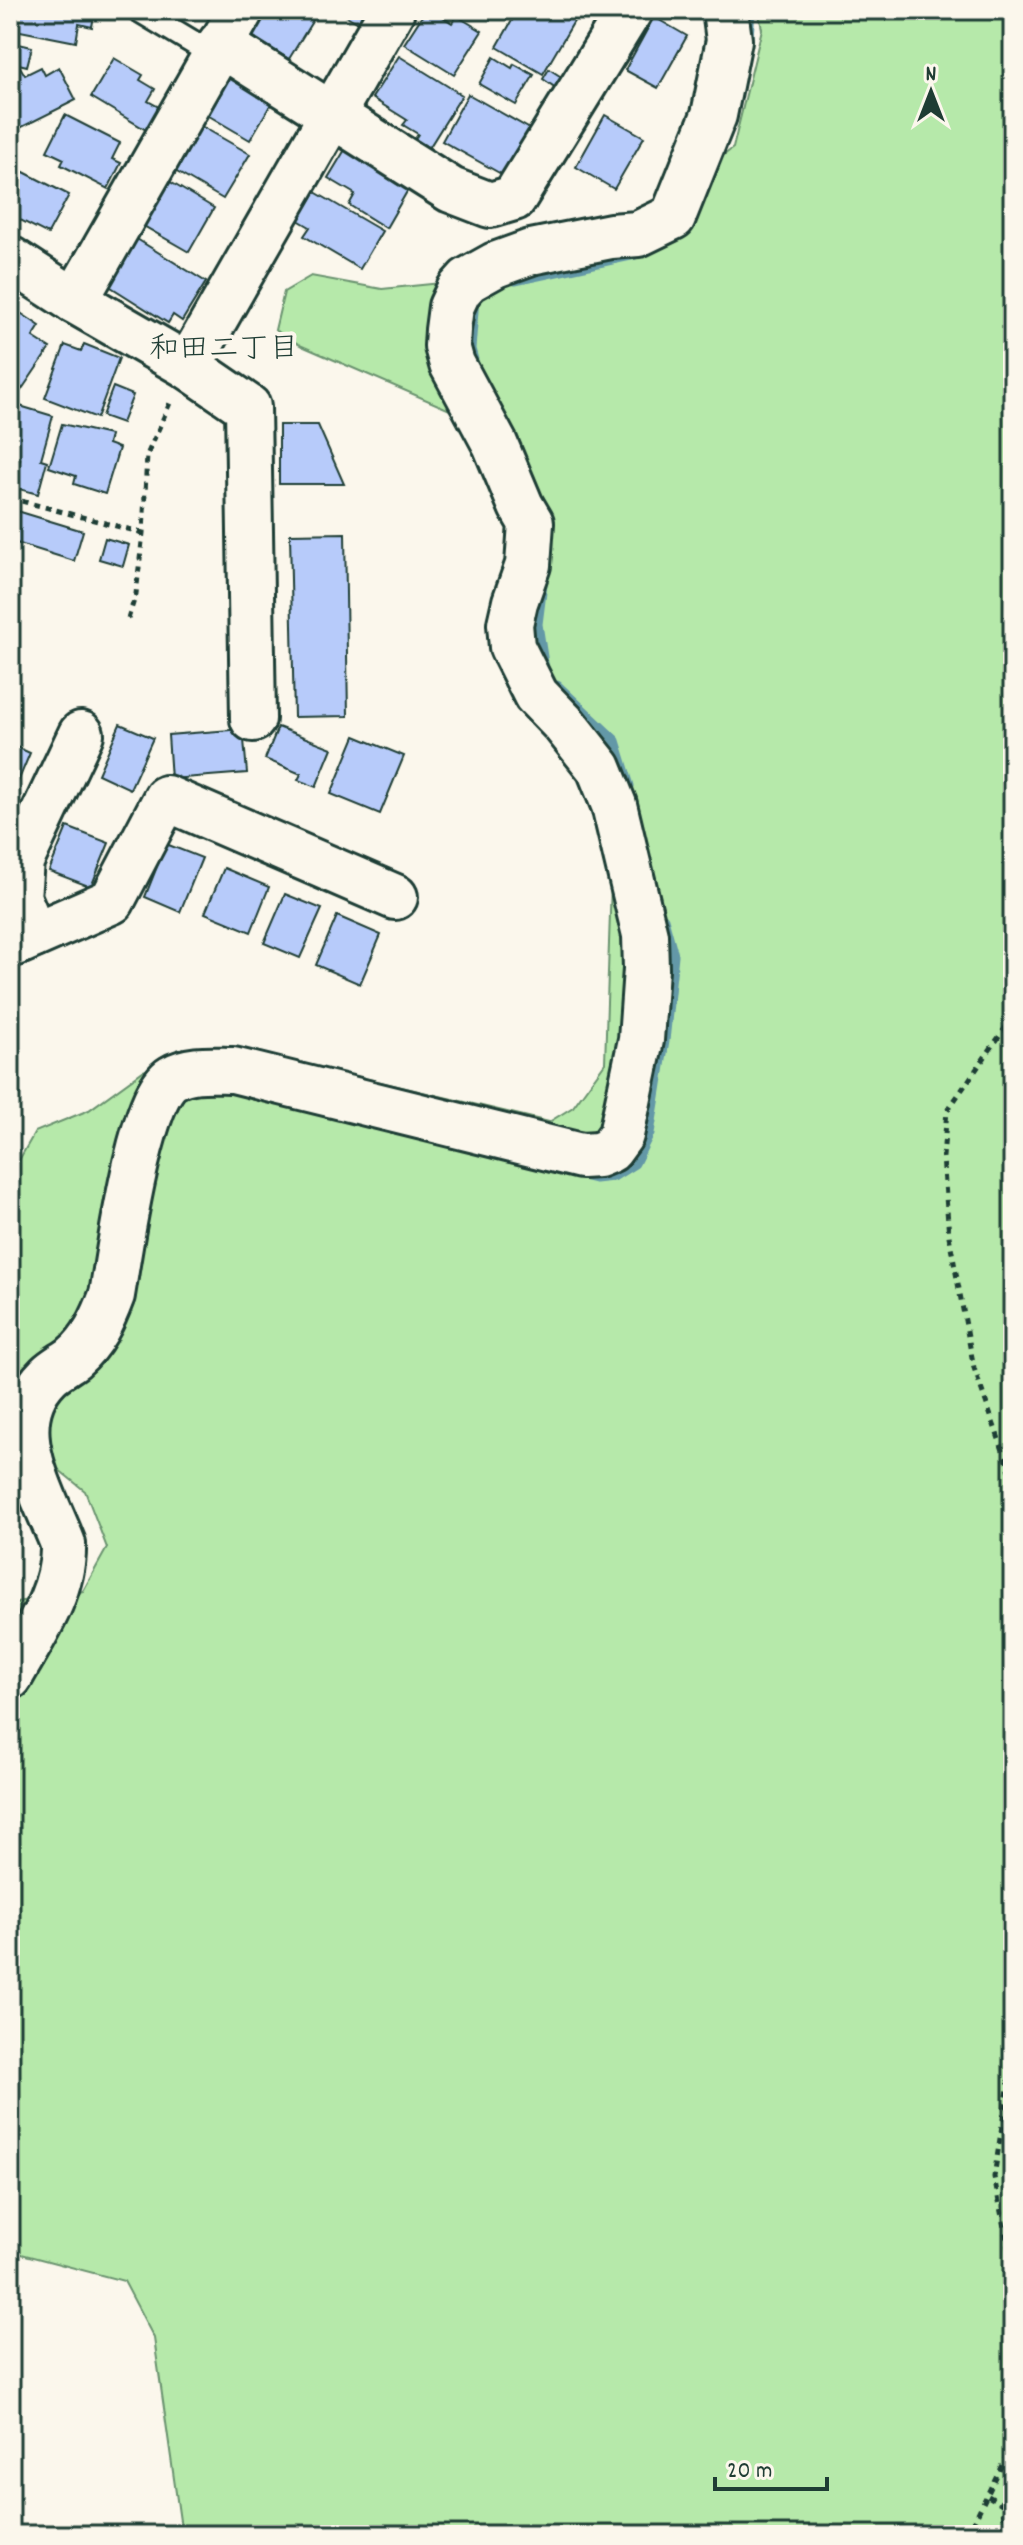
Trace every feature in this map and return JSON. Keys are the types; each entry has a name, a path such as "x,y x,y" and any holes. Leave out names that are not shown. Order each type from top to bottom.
{"street":[{"path":"188,366 392,10"},
{"path":"75,301 225,36 331,116 451,190 490,205 514,198 630,10"},
{"path":"10,1677 48,1609 64,1556 63,1544 30,1464 27,1442 29,1407 48,1376 75,1356 96,1332 105,1314 112,1295 144,1129 162,1086 173,1077 191,1071 233,1070 581,1156 598,1155 610,1150 621,1135 641,1040 645,935 614,805 603,776 577,739 536,695 512,647 510,624 528,565 531,523 495,444 452,364 447,346 448,330 451,307 459,290 468,280 495,265 531,252 611,236 638,234 673,217 714,115 729,40 725,10"},
{"path":"10,259 75,301 188,366 248,407 253,719"},
{"path":"81,734 21,861 18,897 22,938 112,901 166,798 395,897"}],"lane":[{"path":"139,10 225,36"}],"path":[{"path":"128,619 136,594 147,455 188,366"},
{"path":"10,498 143,533"},
{"path":"1013,1017 947,1111 943,1157 949,1236 974,1368 1013,1479"},
{"path":"1013,2055 994,2177 1013,2272"},
{"path":"967,2535 1013,2443"},
{"path":"988,2496 1002,2504 1007,2535"}],"green space":[{"path":"758,10 1013,10 1013,2535 182,2535 154,2338 124,2281 10,2251 10,1603 83,1591 107,1548 85,1491 10,1430 10,1176 35,1132 89,1110 143,1071 210,1056 351,1075 549,1122 573,1107 605,1063 611,883 591,760 522,671 528,513 457,413 302,346 275,330 284,292 311,276 382,289 481,279 640,221 733,148 762,29"}],"building":[{"path":"10,10 95,10 92,27 79,24 76,42 10,29"},
{"path":"262,10 308,10 316,15 289,59 248,34"},
{"path":"336,10 374,10 364,26"},
{"path":"426,10 432,10 452,23 457,16 482,31 454,75 404,44"},
{"path":"518,10 567,10 577,16 543,74 497,47"},
{"path":"654,17 687,36 658,88 625,70"},
{"path":"10,42 32,47 27,66 10,62"},
{"path":"399,56 462,95 429,148 415,139 418,134 403,125 407,120 372,98"},
{"path":"494,57 512,68 514,64 534,75 516,105 479,84"},
{"path":"114,58 143,75 140,80 155,89 148,101 166,111 153,134 91,97"},
{"path":"232,65 278,92 250,140 204,113"},
{"path":"20,67 25,75 41,67 45,75 59,67 76,100 18,129 15,123 10,126 10,72"},
{"path":"549,69 563,78 556,88 543,79"},
{"path":"468,94 530,129 503,175 442,141"},
{"path":"65,115 120,143 112,159 121,163 108,189 61,165 64,159 47,151"},
{"path":"605,115 644,137 614,189 576,167"},
{"path":"201,126 250,154 223,199 175,171"},
{"path":"349,143 413,181 386,228 349,205 355,194 328,178"},
{"path":"18,169 69,195 48,234 10,215 10,184"},
{"path":"167,180 214,208 189,252 142,225"},
{"path":"315,192 382,231 360,269 304,236 310,227 298,220"},
{"path":"132,236 206,282 182,321 173,315 168,323 103,282"},
{"path":"10,306 40,326 33,337 50,348 18,395 10,390"},
{"path":"84,344 119,358 97,418 45,398 65,345 81,351"},
{"path":"113,387 133,395 122,423 102,416"},
{"path":"10,403 53,416 41,459 47,461 38,494 12,487 20,459 10,457"},
{"path":"62,424 110,435 108,444 119,448 105,494 74,484 76,476 49,467"},
{"path":"279,425 318,425 344,484 279,484"},
{"path":"14,510 83,531 74,561 10,541 10,515"},
{"path":"345,533 348,716 294,717 290,534"},
{"path":"105,538 129,545 123,566 99,559"},
{"path":"120,724 153,738 130,789 98,774"},
{"path":"278,727 332,748 316,787 298,780 301,774 265,759"},
{"path":"243,729 247,773 171,779 168,735"},
{"path":"355,736 404,756 380,814 331,794"},
{"path":"10,744 30,753 15,789 10,787"},
{"path":"67,827 109,843 91,887 49,871"},
{"path":"166,844 202,858 180,912 145,897"},
{"path":"224,868 269,887 251,932 205,913"},
{"path":"285,894 322,909 300,958 264,943"},
{"path":"337,916 381,935 360,984 316,965"}],"waterway":[{"path":"748,37 750,10"},
{"path":"515,280 635,254"},
{"path":"473,360 470,349 474,298"},
{"path":"542,584 537,624 544,670"},
{"path":"557,686 615,741 629,786"},
{"path":"579,1174 595,1178 613,1176 634,1163 649,1133 664,1041 673,955 663,919"}],"district":[{"name":"和田二丁目","path":"224,351"}]}
